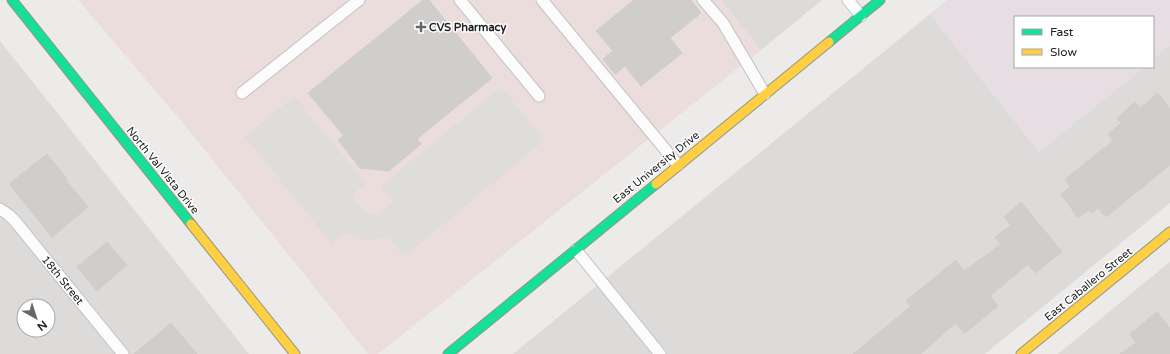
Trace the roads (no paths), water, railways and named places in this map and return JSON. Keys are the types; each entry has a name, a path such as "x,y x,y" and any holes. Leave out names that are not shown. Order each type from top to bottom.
{"main road":[{"name":"North Val Vista Drive","path":"12,0 295,354"},
{"name":"East University Drive","path":"448,354 880,0"},
{"name":"East Caballero Street","path":"1022,354 1170,232"}],"lane":[{"path":"242,94 359,0"},
{"path":"460,0 539,96"},
{"path":"542,0 678,165"},
{"path":"703,0 723,23 765,94"},
{"path":"848,0 861,16"},
{"name":"18th Street","path":"0,209 15,221 123,354"},
{"path":"576,250 660,354"}],"place":[{"name":"CVS Pharmacy","path":"421,27"}]}
